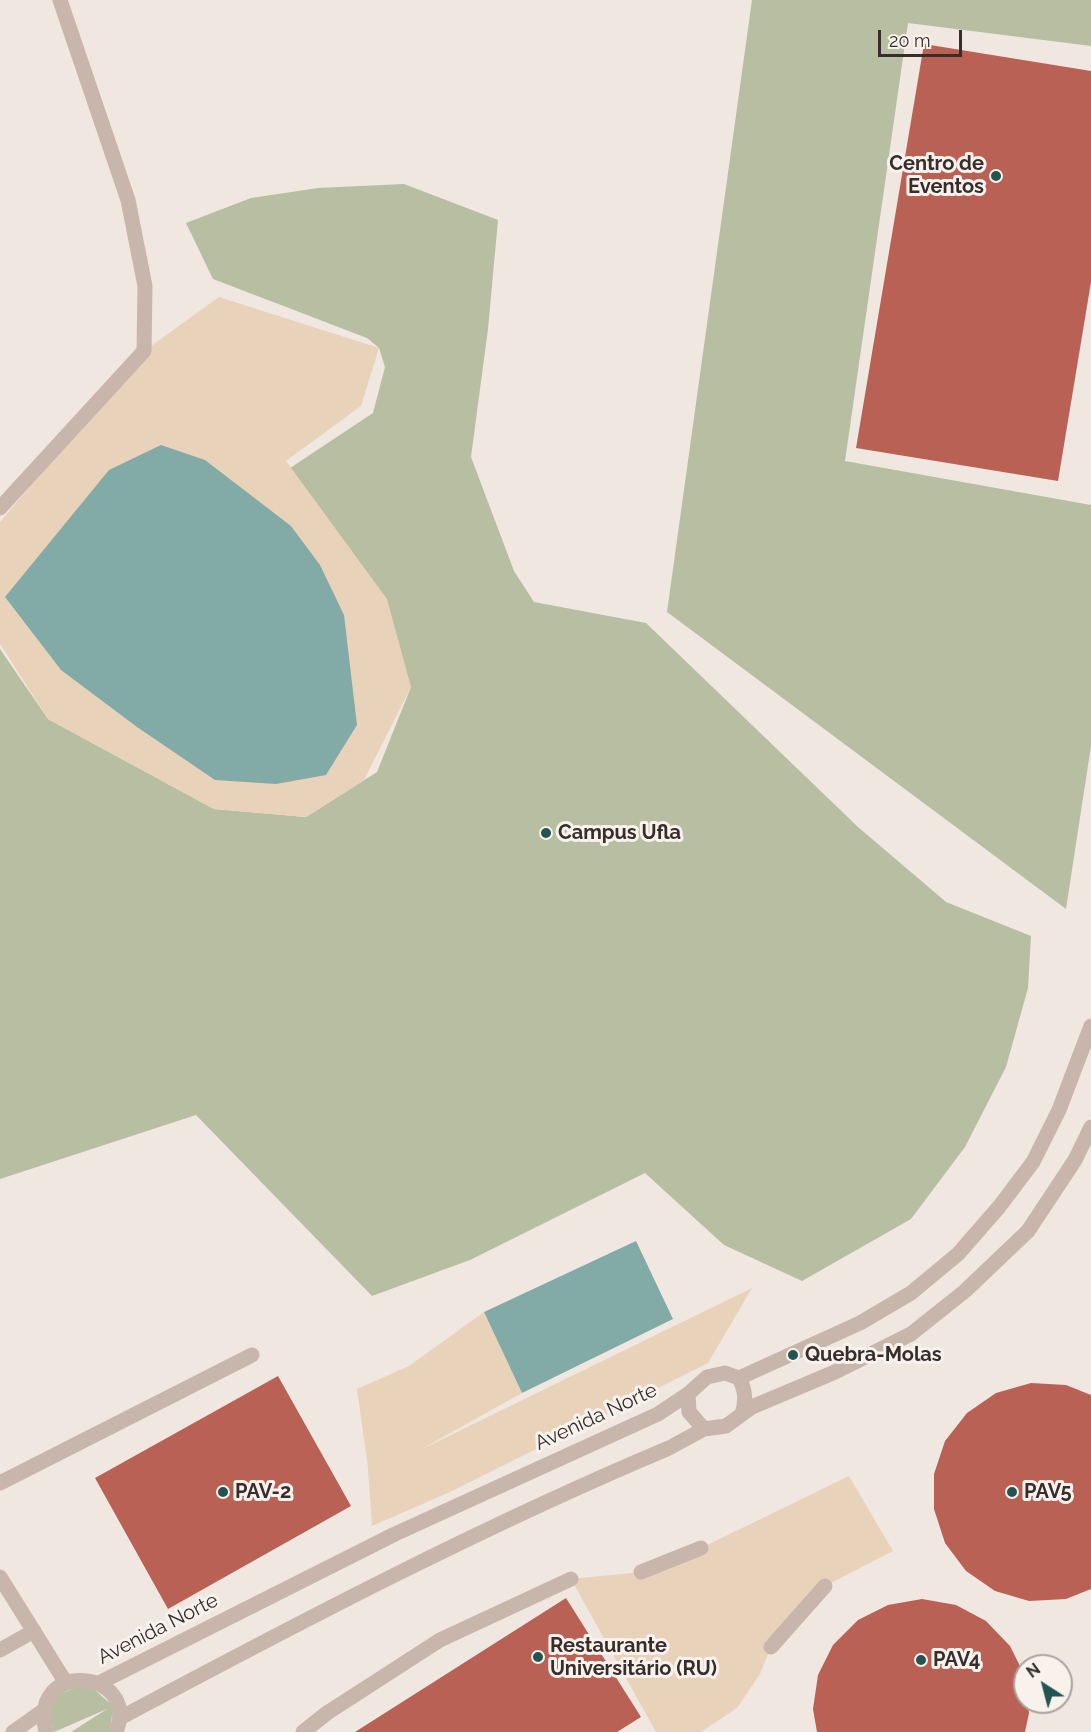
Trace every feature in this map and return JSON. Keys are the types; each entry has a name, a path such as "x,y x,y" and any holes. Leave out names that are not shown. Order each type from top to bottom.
{"street":[{"path":"0,508 144,351 145,286 128,200 60,0"},
{"name":"Avenida Norte","path":"99,1683 395,1534 658,1413 688,1394 707,1377 725,1373 739,1378 860,1323 911,1293 958,1254 999,1207 1033,1162 1059,1110 1091,1026"},
{"path":"119,1728 295,1624 441,1552 669,1448 704,1429 726,1426 752,1407 835,1372 911,1334 966,1291 1028,1231 1075,1160 1091,1127"},
{"path":"0,1483 252,1355"},
{"path":"739,1378 745,1388 745,1404 742,1414"},
{"path":"688,1394 688,1412 704,1429"},
{"path":"641,1572 701,1548"},
{"path":"0,1576 66,1683"},
{"path":"303,1732 327,1713 440,1640 571,1579"},
{"path":"771,1647 825,1586"},
{"path":"0,1650 34,1630"},
{"path":"46,1732 44,1710 52,1694 66,1683 77,1679 99,1683 108,1689 119,1707 119,1728"},
{"path":"13,1732 44,1710"}],"green space":[{"path":"752,0 1091,0 1091,46 908,23 845,461 1091,505 1091,746 1066,909 667,612"},
{"path":"404,184 498,220 488,329 471,457 514,571 534,602 646,623 858,827 946,902 1031,936 1028,988 1006,1067 965,1147 911,1219 802,1281 724,1245 645,1173 470,1260 372,1296 196,1115 0,1179 0,649 48,719 214,809 306,817 377,772 411,687 284,472 373,413 385,367 379,348 367,338 213,279 186,223 251,198 318,188"},
{"path":"87,1683 113,1706 110,1732 71,1732 107,1709 54,1732 49,1716 57,1695"}],"sand":[{"path":"219,297 379,348 361,406 286,461 387,599 411,687 364,780 306,817 214,809 48,719 0,644 0,522 144,351"},
{"path":"752,1288 708,1363 450,1492 372,1526 368,1468 357,1389 409,1366 484,1312 522,1393 420,1450"},
{"path":"849,1476 893,1551 825,1586 771,1647 760,1674 737,1708 701,1732 656,1732 571,1579 641,1572 701,1548"}],"water":[{"path":"161,445 205,460 291,526 320,565 344,615 357,725 326,775 276,784 215,780 137,727 61,670 5,597 109,470"},
{"path":"636,1241 673,1319 522,1393 484,1312"}],"building":[{"name":"Centro de Eventos","path":"924,44 1091,71 1091,282 1058,481 856,448"},
{"name":"PAV-2","path":"278,1376 351,1506 168,1609 95,1478"},
{"name":"PAV5","path":"1031,1383 1066,1385 1091,1395 1091,1589 1066,1599 1029,1601 995,1591 966,1571 945,1543 934,1509 934,1474 945,1441 967,1413 996,1393"},
{"name":"Restaurante Universitário (RU)","path":"566,1598 641,1717 617,1732 355,1732"},
{"name":"PAV4","path":"922,1599 956,1605 986,1621 1010,1646 1014,1654 1013,1714 1029,1714 1025,1732 817,1732 813,1709 818,1675 833,1645 858,1620 888,1605"}],"place":[{"name":"Centro de Eventos","path":"996,176"},
{"name":"Campus Ufla","path":"546,833"},
{"name":"Quebra-Molas","path":"793,1355"},
{"name":"PAV-2","path":"223,1492"},
{"name":"PAV5","path":"1012,1492"},
{"name":"Restaurante Universitário (RU)","path":"538,1657"},
{"name":"PAV4","path":"921,1660"}]}
